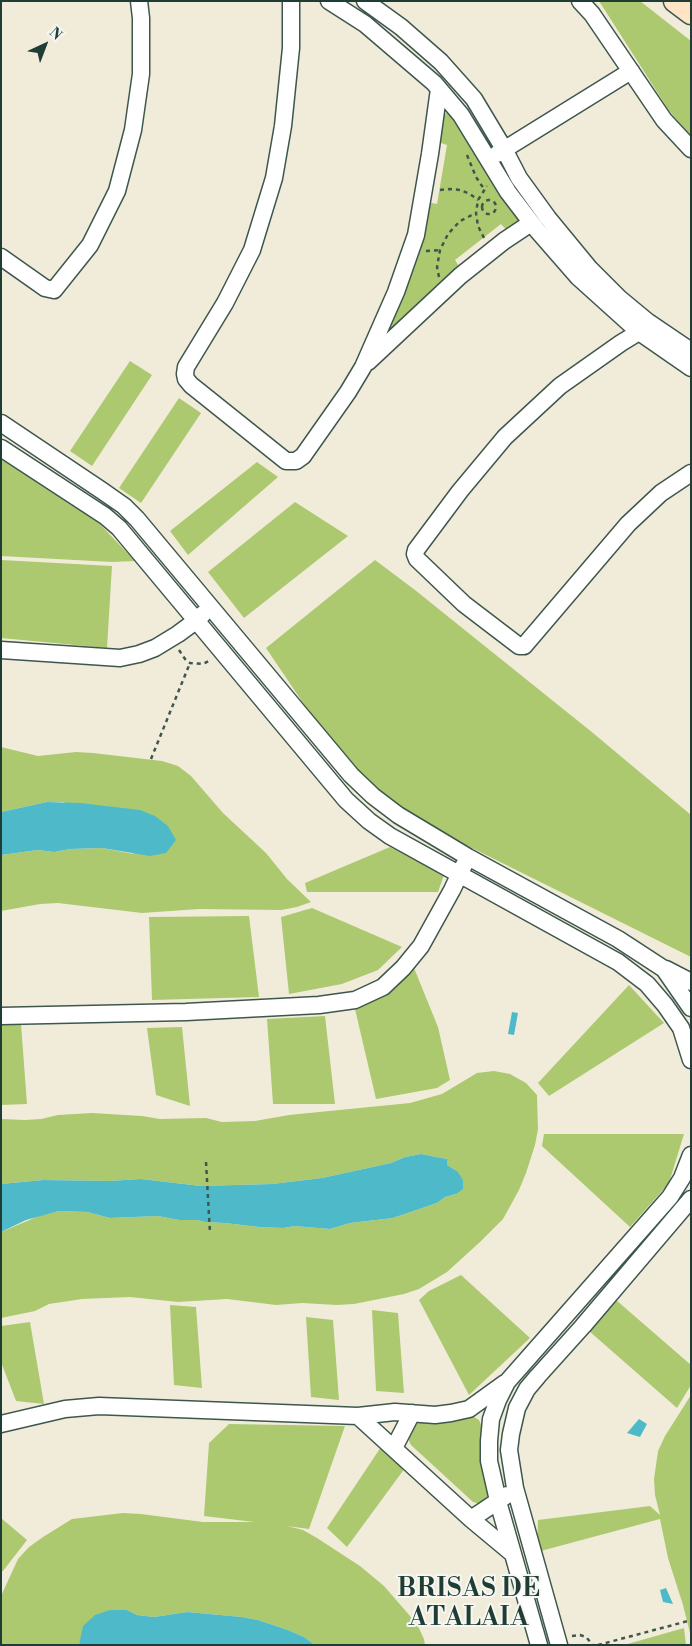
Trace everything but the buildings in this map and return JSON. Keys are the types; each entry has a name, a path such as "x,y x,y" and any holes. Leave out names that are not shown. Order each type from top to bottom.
{"street":[{"path":"1,257 45,288 54,290 90,245 117,191 133,130 141,74 141,18 139,1"},
{"path":"291,1 291,48 283,126 274,178 252,250 225,303 186,367 185,374 186,379 191,385 286,461 296,461 303,456 348,392 363,368 396,292 416,235 439,89"},
{"path":"329,1 365,24 439,89 461,115 508,192 531,223 578,277 644,327 691,368"},
{"path":"580,1 592,14 664,120 691,149"},
{"path":"675,1 691,14"},
{"path":"365,24 368,3 401,26 441,62 474,99 504,148 519,178 548,218 590,269 644,327 691,351"},
{"path":"488,160 504,148 631,71"},
{"path":"363,368 442,293 504,241 531,223"},
{"path":"644,327 560,386 505,437 460,491 416,550 415,554 417,559 464,604 520,646 524,646 628,524 661,493 691,472"},
{"path":"1,423 124,506 137,519 351,775 373,796 398,814 468,856 618,939 664,968 691,982"},
{"path":"1,448 105,516 119,528 346,800 369,821 390,836 618,962 646,984 686,1023 691,1060"},
{"path":"1,650 120,658 155,648 197,620 211,606"},
{"path":"1,1016 186,1012 319,1005 355,1000 383,987 403,968 421,946 460,875 468,856"},
{"path":"664,968 691,1008"},
{"path":"1,1424 66,1409 98,1406 358,1416 377,1413 443,1414 469,1409 507,1382 670,1197 682,1178 691,1155"},
{"path":"563,1641 515,1488 509,1450 518,1408 527,1389 584,1326 691,1199"},
{"path":"507,1382 491,1419 489,1461 498,1502 539,1645"},
{"path":"469,1409 480,1412 511,1434"},
{"path":"394,1448 412,1413"},
{"path":"358,1416 471,1519 513,1554"},
{"path":"471,1519 498,1502 515,1488"}],"path":[{"path":"466,152 476,177 484,189"},
{"path":"484,238 478,226 476,213 478,200 488,184"},
{"path":"440,190 450,188 460,190 478,200"},
{"path":"490,201 494,202 496,209 488,214 482,207 490,201"},
{"path":"442,293 437,267 440,250 448,234 460,221 476,213"},
{"path":"173,637 181,654 190,663 203,664 209,661"},
{"path":"151,759 190,663"},
{"path":"206,1162 210,1233"},
{"path":"598,1645 688,1621"},
{"path":"563,1641 580,1635 586,1637 593,1645"}],"green space":[{"path":"599,1 640,1 691,41 691,137 668,109"},
{"path":"451,114 521,222 509,233 501,224 455,260 460,268 388,333 384,329 427,202 437,204 447,145 438,142 442,115"},
{"path":"130,361 152,375 92,466 70,451"},
{"path":"179,398 201,413 141,503 119,488"},
{"path":"1,458 94,518 135,561 112,562 1,556"},
{"path":"257,462 278,477 188,555 170,531"},
{"path":"295,502 348,536 244,618 208,572"},
{"path":"1,560 112,566 107,648 1,638"},
{"path":"375,560 593,733 691,815 691,957 460,842 404,811 362,779 320,728 266,648"},
{"path":"1,747 38,756 76,752 93,753 162,761 178,766 191,776 223,813 266,853 287,879 311,902 281,910 199,909 142,913 58,903 40,904 1,911 1,855 38,850 54,852 70,849 102,848 134,854 64,802 47,802 1,812"},
{"path":"390,847 444,875 438,892 307,892 305,883"},
{"path":"312,908 402,947 378,970 342,984 289,994 281,917"},
{"path":"249,916 259,997 152,1000 149,917"},
{"path":"414,968 438,1027 450,1080 437,1088 376,1099 355,1009"},
{"path":"629,985 664,1023 549,1096 538,1083"},
{"path":"325,1016 335,1104 273,1104 267,1019"},
{"path":"1,1024 21,1024 27,1104 1,1105"},
{"path":"182,1027 190,1106 156,1095 147,1028"},
{"path":"494,1071 510,1074 526,1083 537,1095 538,1129 526,1173 503,1219 447,1272 419,1289 354,1304 337,1305 302,1303 276,1305 227,1299 178,1302 130,1297 82,1299 49,1304 35,1311 1,1318 1,1232 39,1216 59,1211 87,1212 110,1218 158,1216 179,1220 198,1220 259,1227 283,1228 295,1226 330,1229 350,1223 393,1218 437,1203 445,1197 456,1194 457,1171 447,1165 447,1159 421,1154 405,1157 391,1163 322,1178 272,1184 201,1186 141,1179 109,1181 43,1180 1,1184 1,1119 41,1119 58,1115 92,1113 160,1119 206,1118 222,1122 255,1121 289,1115 410,1103 442,1094 477,1073"},
{"path":"544,1134 684,1134 669,1183 630,1227 542,1146"},
{"path":"461,1275 530,1338 469,1395 419,1300 429,1291"},
{"path":"616,1300 691,1365 691,1385 677,1408 589,1331"},
{"path":"170,1305 196,1307 202,1388 174,1385"},
{"path":"372,1310 398,1313 404,1393 376,1391"},
{"path":"306,1317 333,1320 339,1400 311,1397"},
{"path":"30,1322 44,1404 16,1401 1,1362 1,1326"},
{"path":"691,1395 691,1637 668,1558 660,1519 537,1552 538,1520 650,1506 660,1515 655,1495 654,1479 658,1451 665,1436"},
{"path":"471,1415 479,1420 483,1429 481,1455 488,1497 480,1504 473,1502 411,1445 409,1441 409,1436 418,1423 431,1423"},
{"path":"229,1424 345,1426 309,1529 287,1526 303,1530 317,1538 360,1566 384,1586 417,1624 425,1645 315,1645 304,1637 288,1630 242,1617 187,1612 154,1617 137,1615 127,1610 110,1610 79,1645 1,1645 1,1596 18,1559 29,1547 72,1519 123,1513 203,1522 254,1522 204,1516 209,1443"},
{"path":"383,1444 405,1468 347,1547 327,1528"},
{"path":"1,1518 27,1540 3,1571 1,1571"},
{"path":"684,1628 686,1645 624,1645"}],"water":[{"path":"47,802 80,803 140,810 155,816 168,826 176,840 166,853 150,856 102,848 70,849 54,852 38,850 1,855 1,812"},
{"path":"512,1012 518,1013 514,1035 508,1034"},
{"path":"421,1154 447,1159 447,1165 457,1171 463,1180 463,1189 437,1203 393,1218 350,1223 330,1229 295,1226 283,1228 259,1227 198,1220 179,1220 158,1216 110,1218 87,1212 59,1211 26,1220 1,1232 1,1184 43,1180 109,1181 141,1179 201,1186 272,1184 322,1178 391,1163 405,1157"},
{"path":"639,1419 647,1424 640,1437 627,1433"},
{"path":"666,1588 673,1604 663,1602 660,1590"},
{"path":"110,1610 127,1610 137,1615 154,1617 187,1612 242,1617 288,1630 304,1637 315,1645 79,1645 83,1626 95,1615"}],"district":[{"name":"BRISAS DE ATALAIA","path":"469,1604"}]}
